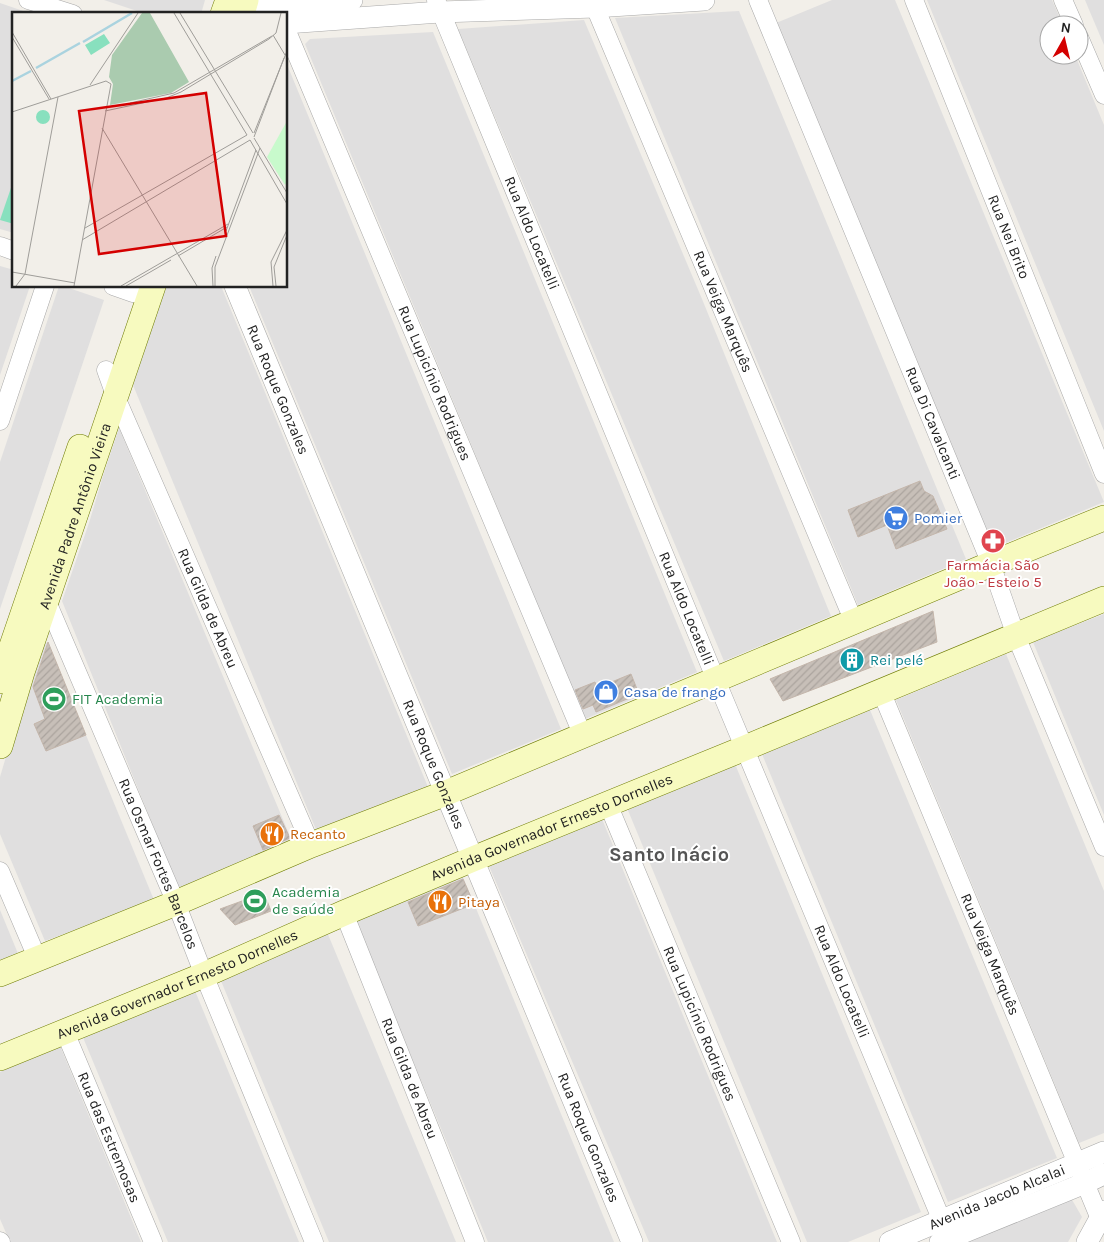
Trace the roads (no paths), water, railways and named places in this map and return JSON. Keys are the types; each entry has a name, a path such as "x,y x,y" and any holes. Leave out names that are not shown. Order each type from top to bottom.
{"main road":[{"name":"Avenida Padre Antônio Vieira","path":"0,681 106,370 137,289"},
{"name":"Avenida Padre Antônio Vieira","path":"0,746 22,672 115,395 137,289"},
{"path":"0,974 38,960 311,846 446,793 1104,518"},
{"name":"Avenida Governador Ernesto Dornelles","path":"0,1058 204,975 473,859 1104,599"}],"street":[{"path":"28,0 64,8"},
{"path":"235,7 352,0"},
{"path":"288,23 438,6 704,0"},
{"name":"Rua Di Cavalcanti","path":"758,0 991,564 1016,636 1104,847"},
{"name":"Rua Nei Brito","path":"914,0 1104,474"},
{"path":"1063,0 1070,15"},
{"name":"Rua Veiga Marquês","path":"593,4 854,622"},
{"name":"Rua Aldo Locatelli","path":"438,6 946,1236"},
{"name":"Rua Lupicínio Rodrigues","path":"288,34 583,736"},
{"path":"1089,61 1104,95"},
{"path":"0,246 12,250"},
{"path":"0,421 44,288"},
{"name":"Rua Roque Gonzales","path":"236,288 632,1242"},
{"name":"Rua Gilda de Abreu","path":"106,370 115,395 311,846"},
{"name":"Rua Osmar Fortes Barcelos","path":"38,570 46,601 176,903 314,1242"},
{"name":"Rua Veiga Marquês","path":"882,691 1080,1174 1102,1214"},
{"name":"Rua Lupicínio Rodrigues","path":"608,804 791,1242"},
{"path":"0,871 38,960"},
{"name":"Rua Gilda de Abreu","path":"344,913 475,1242"},
{"name":"Rua das Estremosas","path":"65,1032 153,1242"},
{"name":"Avenida Jacob Alcalai","path":"890,1242 946,1236 1080,1174 1104,1152"},
{"name":"Avenida Jacob Alcalai","path":"1080,1174 1104,1174"},
{"path":"1087,1242 1102,1214"}],"place":[{"name":"Pomier","path":"896,518"},
{"name":"Farmácia São João - Esteio 5","path":"993,541"},
{"name":"Rei pelé","path":"852,660"},
{"name":"Casa de frango","path":"606,692"},
{"name":"FIT Academia","path":"54,699"},
{"name":"Recanto","path":"272,834"},
{"name":"Academia de saúde","path":"255,901"},
{"name":"Pitaya","path":"440,902"}],"district":[{"name":"Santo Inácio","path":"669,854"}]}
